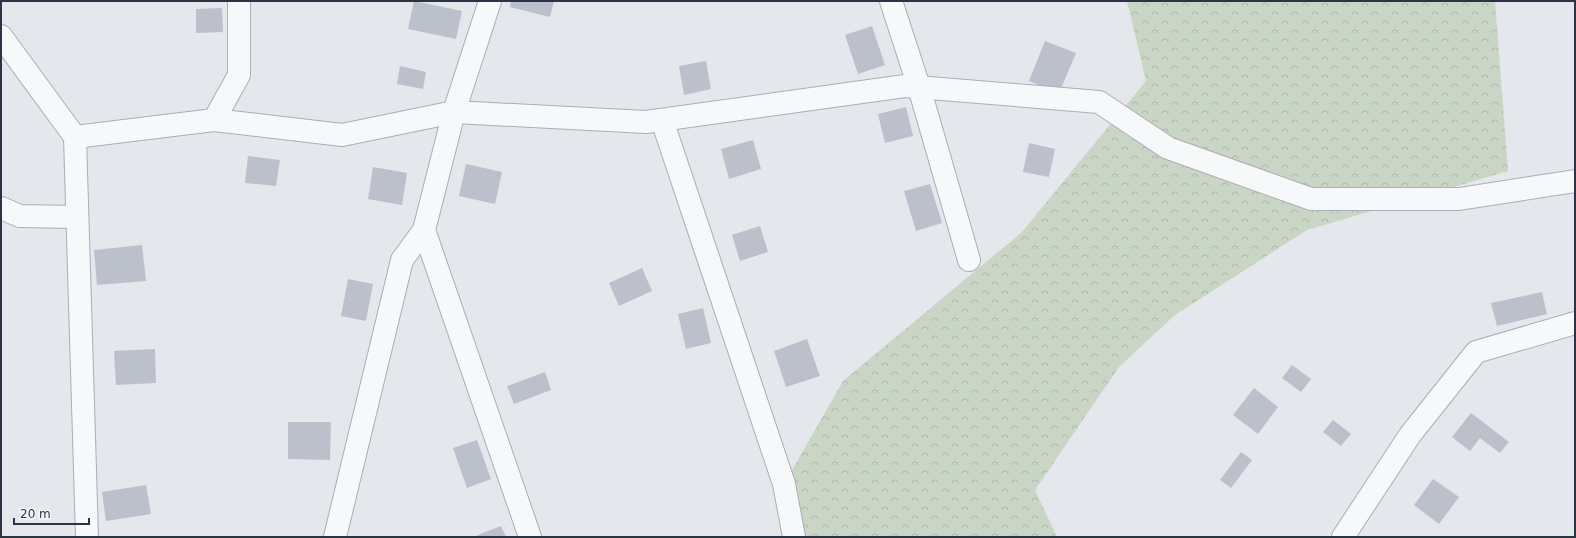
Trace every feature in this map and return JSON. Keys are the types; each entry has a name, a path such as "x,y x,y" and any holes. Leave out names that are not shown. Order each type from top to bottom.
{"street":[{"path":"214,120 239,76 239,1"},
{"path":"335,537 402,260 424,230 454,112 490,1"},
{"path":"891,1 919,87 969,260"},
{"path":"1,36 75,137 87,537"},
{"path":"75,137 214,120 342,134 454,112 646,122 905,86 1099,102 1168,148 1311,199 1459,199 1575,181"},
{"path":"662,120 784,484 794,537"},
{"path":"1,208 20,216 77,217"},
{"path":"424,230 530,537"},
{"path":"1343,537 1410,435 1476,352 1575,323"}],"green space":[{"path":"1127,1 1495,1 1508,171 1307,230 1175,315 1119,367 1035,490 1057,537 794,537 784,484 843,381 1021,233 1146,81"}],"building":[{"path":"414,1 462,11 456,39 408,29"},
{"path":"511,1 554,1 550,17 510,7"},
{"path":"222,8 223,32 196,33 196,9"},
{"path":"872,26 885,65 858,74 845,35"},
{"path":"1045,41 1076,53 1059,93 1029,81"},
{"path":"706,61 711,89 684,95 679,66"},
{"path":"400,66 426,72 423,89 397,84"},
{"path":"906,107 913,136 885,143 878,114"},
{"path":"753,140 761,169 729,179 721,149"},
{"path":"1029,143 1055,149 1049,177 1023,172"},
{"path":"248,156 280,160 276,186 245,183"},
{"path":"466,164 502,172 495,204 459,196"},
{"path":"373,167 407,173 402,205 368,199"},
{"path":"930,184 942,223 916,231 904,191"},
{"path":"760,226 768,252 740,261 732,235"},
{"path":"142,245 146,281 97,285 94,250"},
{"path":"642,268 652,291 619,306 609,283"},
{"path":"348,279 373,284 366,321 341,316"},
{"path":"1542,292 1547,314 1497,326 1491,303"},
{"path":"703,308 711,343 686,349 678,314"},
{"path":"807,339 820,376 786,387 774,351"},
{"path":"155,349 156,383 116,385 114,351"},
{"path":"1292,365 1311,379 1301,392 1282,378"},
{"path":"545,372 551,390 514,404 507,386"},
{"path":"1254,388 1278,407 1258,434 1233,415"},
{"path":"1471,413 1509,442 1500,453 1480,438 1470,451 1452,437"},
{"path":"1333,420 1351,434 1341,446 1323,432"},
{"path":"288,422 331,422 330,460 288,459"},
{"path":"477,440 491,479 467,488 453,448"},
{"path":"1241,452 1252,460 1231,488 1220,480"},
{"path":"1433,479 1459,497 1439,524 1414,505"},
{"path":"146,485 151,514 106,521 102,492"},
{"path":"501,526 506,537 473,537"}]}
